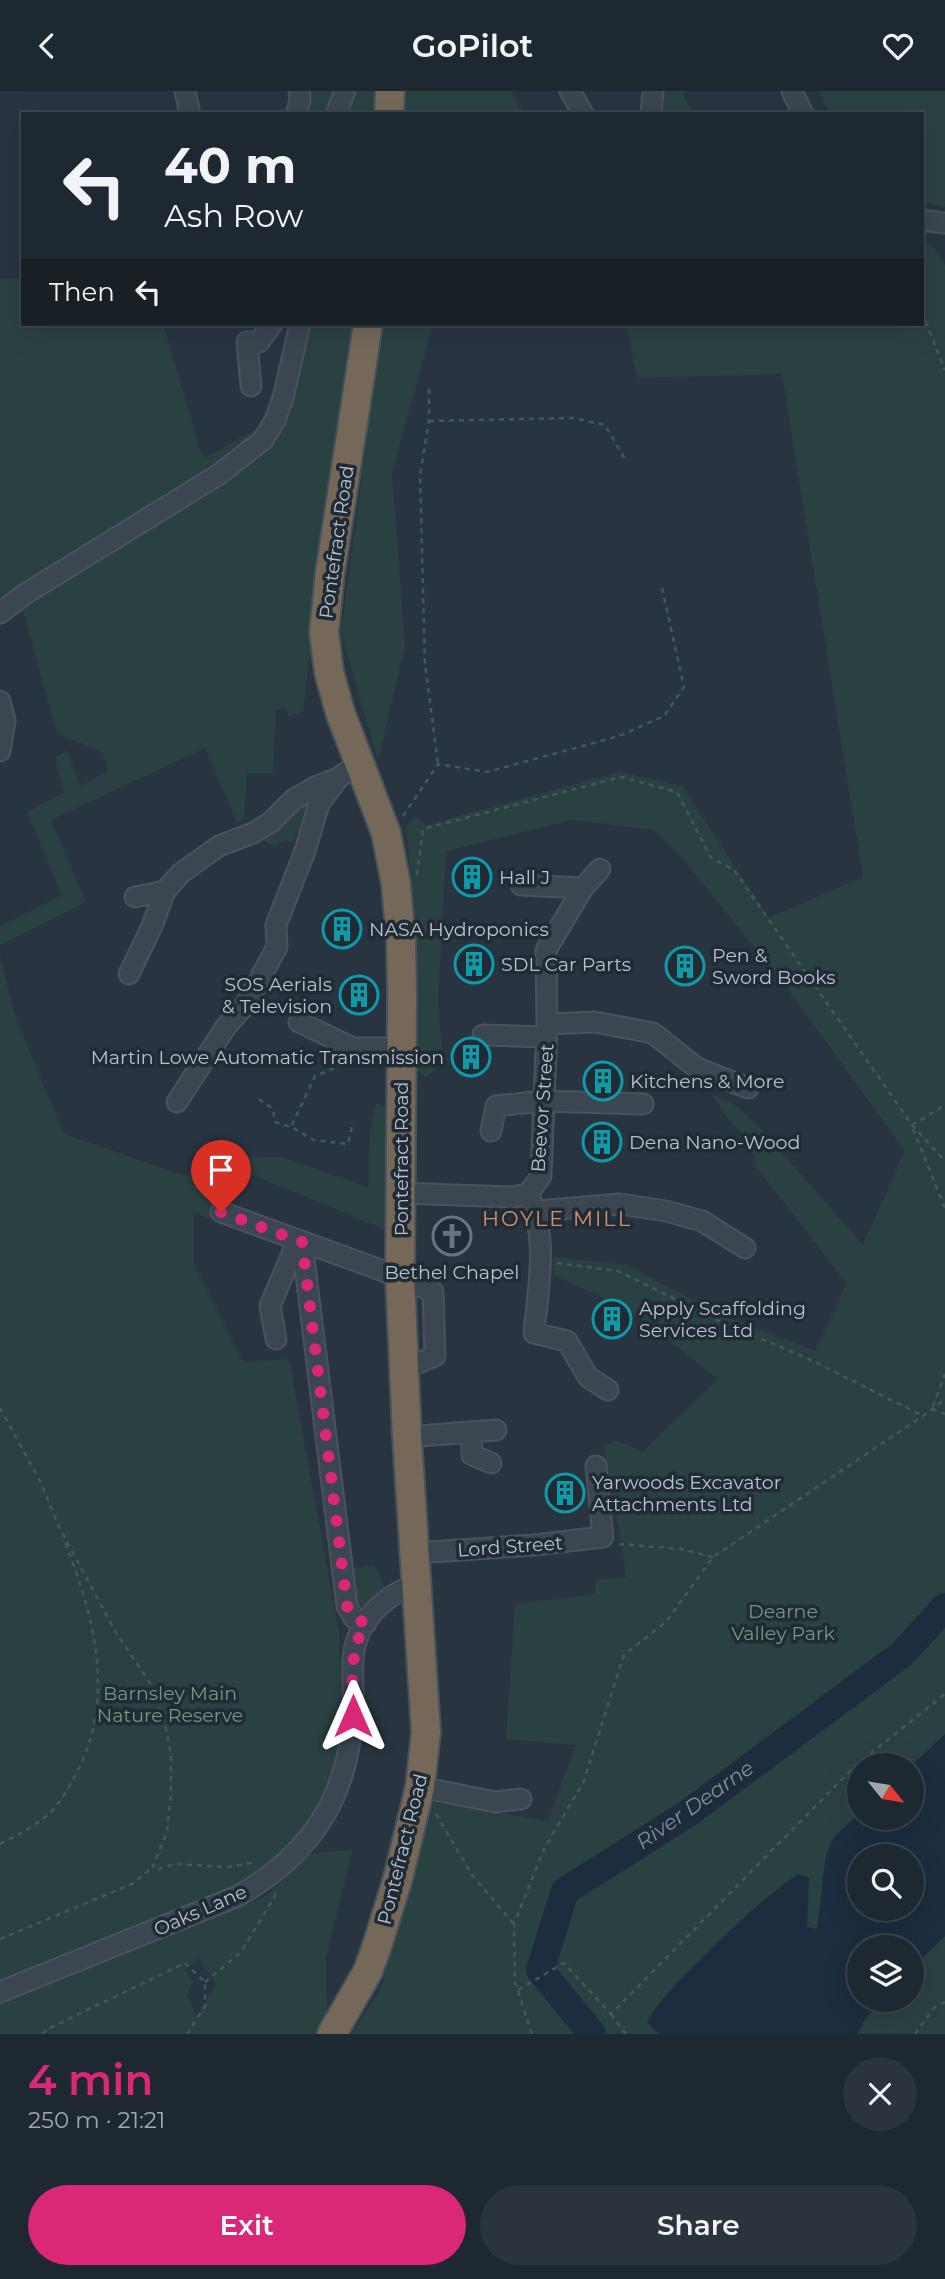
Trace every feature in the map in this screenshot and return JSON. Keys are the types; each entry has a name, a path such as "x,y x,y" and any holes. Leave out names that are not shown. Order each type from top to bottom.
{"highway":[{"path":"389,112 390,91"},
{"name":"Pontefract Road","path":"332,2034 368,1971 376,1949 398,1878 420,1787 433,1709 418,1584 407,1437 400,1277 401,942 396,884 386,833 349,771 340,712 329,672 324,632 330,573 368,326"}],"street":[{"path":"186,91 190,112"},
{"path":"297,112 300,101 299,91"},
{"path":"337,112 345,91"},
{"path":"569,91 582,112"},
{"path":"651,112 653,91"},
{"path":"792,91 802,112"},
{"path":"924,220 945,223"},
{"path":"251,386 247,342 259,342 270,326"},
{"path":"0,614 25,594 218,475 263,440 275,420 283,398 300,326"},
{"path":"0,701 5,721 0,751"},
{"path":"130,974 165,891 181,873 219,845 253,833 271,823 293,800 314,787 349,771"},
{"path":"177,1102 225,1028 246,1004 277,947 276,925 319,804 349,771"},
{"name":"Beevor Street","path":"401,1193 513,1197 533,1203 541,1176 546,950 583,888 600,869"},
{"path":"521,885 583,888"},
{"path":"135,897 165,891"},
{"path":"299,1022 353,1048 401,1048"},
{"path":"483,1035 546,1030 594,1022 653,1033 697,1068 748,1088"},
{"path":"491,1131 496,1106 543,1101 643,1104"},
{"path":"608,1389 588,1377 567,1342 534,1333 540,1261 533,1203 620,1204 666,1211 702,1221 745,1248"},
{"path":"221,1212 400,1277"},
{"path":"276,1339 270,1306 294,1249 302,1242"},
{"path":"302,1242 347,1606 354,1618 366,1623"},
{"path":"407,1437 496,1430"},
{"path":"471,1432 472,1455 491,1463"},
{"path":"596,1466 603,1537"},
{"name":"Lord Street","path":"416,1553 603,1537"},
{"name":"Oaks Lane","path":"0,1993 238,1896 272,1874 302,1846 328,1809 349,1752 357,1637 378,1607 404,1588 418,1584"},
{"path":"420,1787 495,1802 522,1799"}],"path":[{"path":"924,317 945,370"},
{"path":"386,833 403,816 438,764 425,664 420,488 429,421 429,389"},
{"path":"429,421 573,418 605,425 625,459"},
{"path":"438,764 487,772 619,736 664,716 684,687 662,588"},
{"path":"417,877 423,829 621,777 677,792 710,858 734,870 912,1125 945,1161"},
{"path":"291,1127 315,1076 335,1068 353,1048"},
{"path":"259,1100 273,1109 275,1122 291,1127 314,1140 348,1144 353,1122"},
{"path":"912,1125 945,1105"},
{"path":"912,1125 945,1208"},
{"path":"540,1261 618,1271 721,1322 811,1360 923,1416"},
{"path":"932,1409 945,1374"},
{"path":"531,2034 516,1982 514,1924 544,1849 583,1783 624,1655 666,1622 713,1557 945,1399"},
{"path":"0,1408 40,1481 83,1589 98,1668 97,1709 81,1765 51,1812 26,1831 0,1844"},
{"path":"932,1409 945,1414"},
{"path":"0,1940 132,1884 153,1867 167,1832 171,1753 150,1683 115,1631 59,1527"},
{"path":"603,1537 622,1546 681,1549 713,1557"},
{"path":"611,2014 855,1766 945,1694"},
{"path":"420,1787 472,1875 514,1924"},
{"path":"153,1867 156,1870 175,1864 228,1867 258,1862 272,1874 275,1895 248,1941 241,1952 205,1982"},
{"path":"43,2034 50,2028 185,1963 205,1982 205,2006 187,2034"},
{"path":"518,1990 564,1963 626,2034"},
{"path":"915,2034 934,2007 945,2002"}],"green space":[{"path":"307,91 374,91 373,112 302,112"},
{"path":"402,91 511,91 523,112 400,112"},
{"path":"667,91 687,91 683,94 692,112 660,112 662,94"},
{"path":"819,91 945,91 945,207 924,203 924,112 829,112"},
{"name":"Dearne Valley Park","path":"924,242 932,244 945,265 945,2034 351,2034 381,1989 431,1802 548,1821 576,1745 506,1739 515,1604 595,1594 596,1580 626,1577 603,1446 617,1441 643,1451 718,1379 643,1320 606,1299 553,1275 553,1257 627,1265 722,1315 815,1351 847,1284 755,1165 750,1140 730,1121 712,1095 735,1105 761,1129 863,1245 905,1151 782,981 682,858 654,830 573,820 446,851 438,999 443,1062 426,1077 414,1069 415,912 406,827 415,816 426,825 620,772 682,786 769,918 863,877 782,374 637,378 626,326 924,326"},
{"path":"0,279 21,279 21,326 164,326 203,459 267,423 290,326 352,326 303,712 288,716 287,709 276,709 273,773 247,773 244,818 237,822 205,748 51,820 86,902 0,945 0,926 62,895 27,812 64,793 55,758 67,750 80,786 108,771 102,752 57,733 21,604 0,597"},
{"path":"382,326 432,326 392,473 405,646 378,761 341,633"},
{"path":"320,794 292,843 285,839 275,848 257,835 294,806"},
{"name":"Barnsley Main Nature Reserve","path":"0,956 15,1016 64,1134 188,1177 196,1157 281,1157 368,1187 370,1132 376,1103 389,1107 386,1230 231,1166 209,1218 194,1213 194,1263 243,1362 289,1359 339,1632 342,1726 326,1793 285,1856 237,1889 0,1984"},
{"path":"374,1565 385,1586 364,1607 353,1597 349,1569"},
{"path":"353,1849 326,1957 327,2019 317,2034 0,2034 0,2003 264,1897 310,1854","holes":["199,1958 216,1984 197,2017 187,1996 193,1980 185,1970"]}],"water":[{"path":"945,1734 945,1936 924,1956 924,1935 847,1935 847,2012 872,2012 857,2034 658,2034 647,2022 670,1991 745,1917 798,1874 809,1878 807,1927 817,1929 825,1861 835,1836 847,1825 847,1831 924,1831 924,1754"}],"waterway":[{"name":"River Dearne","path":"592,2034 540,1970 565,1891 687,1814 902,1654 945,1607"}],"place":[{"name":"Hall J","path":"472,877"},
{"name":"NASA Hydroponics","path":"342,929"},
{"name":"SDL Car Parts","path":"474,964"},
{"name":"Pen & Sword Books","path":"685,966"},
{"name":"SOS Aerials & Television","path":"359,995"},
{"name":"Martin Lowe Automatic Transmission","path":"471,1057"},
{"name":"Kitchens & More","path":"603,1081"},
{"name":"Dena Nano-Wood","path":"602,1142"},
{"name":"Bethel Chapel","path":"452,1236"},
{"name":"Apply Scaffolding Services Ltd","path":"612,1319"},
{"name":"Yarwoods Excavator Attachments Ltd","path":"565,1493"}],"district":[{"name":"HOYLE MILL","path":"557,1219"}],"route":[{"path":"221,1212 302,1242 347,1606 354,1618 366,1623 357,1637 354,1653 353,1716"}]}
